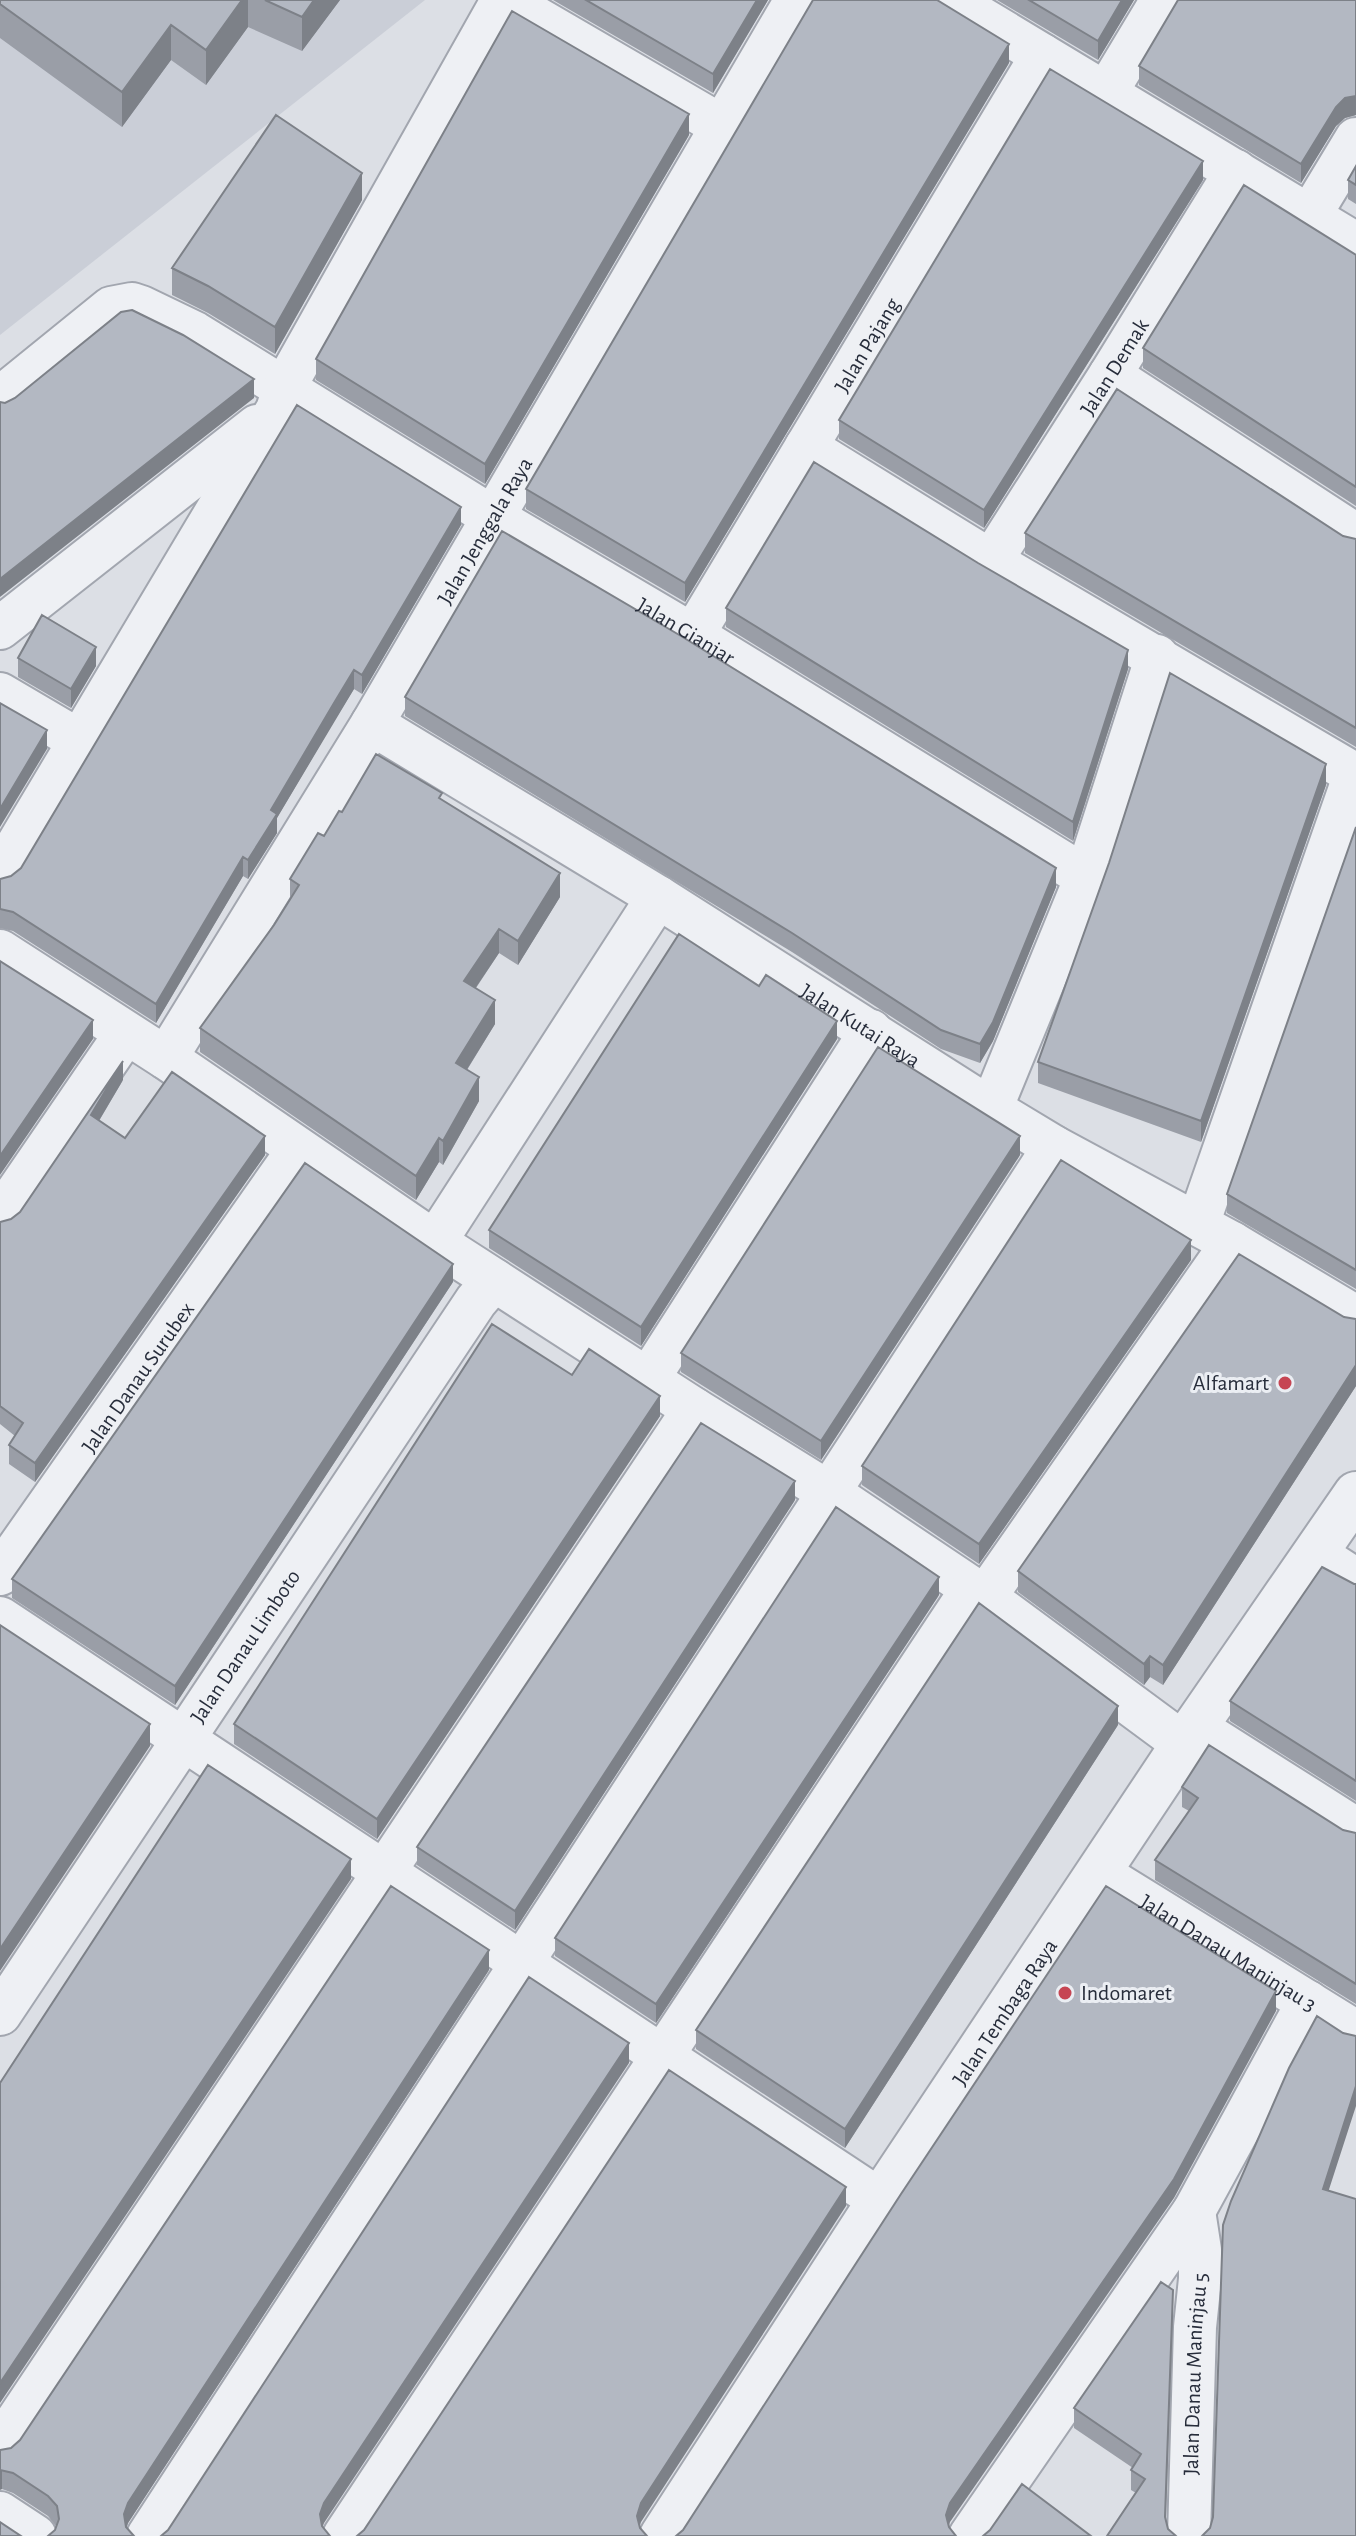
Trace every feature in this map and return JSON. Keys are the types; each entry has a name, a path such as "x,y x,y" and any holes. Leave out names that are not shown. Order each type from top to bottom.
{"street":[{"name":"Jalan Jenggala Raya","path":"166,1058 372,724 491,516 796,0"},
{"path":"951,0 1356,244"},
{"path":"1106,93 1162,0"},
{"path":"0,874 281,399 498,8 505,4 514,5 720,125"},
{"name":"Jalan Pajang","path":"693,635 1042,55"},
{"path":"1310,215 1356,139"},
{"name":"Jalan Demak","path":"991,561 1236,171"},
{"name":"Jalan Gianjar","path":"0,398 111,308 132,304 195,333 281,399 491,516 693,635 1086,877"},
{"path":"1110,375 1356,535"},
{"path":"0,628 281,399"},
{"path":"344,2536 978,1593 1215,1233 1355,774 991,561 806,447"},
{"path":"991,1109 1086,877 1157,656"},
{"path":"0,694 80,741"},
{"name":"Jalan Kutai Raya","path":"372,724 658,897 1054,1147 1215,1233 1356,1317"},
{"path":"435,1242 658,897"},
{"path":"0,951 166,1058 287,1166 435,1242 830,1493 1190,1736 1356,1829"},
{"path":"648,1379 871,1031"},
{"path":"0,1217 126,1033"},
{"path":"148,2536 1054,1147"},
{"name":"Jalan Danau Surubex","path":"0,1574 287,1166"},
{"name":"Jalan Danau Limboto","path":"0,2014 476,1301 494,1280"},
{"path":"0,2446 694,1409"},
{"name":"Jalan Tembaga Raya","path":"662,2536 880,2200 1356,1494"},
{"path":"1316,1554 1356,1580"},
{"path":"0,1618 880,2200"},
{"name":"Jalan Danau Maninjau 3","path":"1099,1873 1356,2032"},
{"path":"970,2536 1194,2211 1308,2002"},
{"name":"Jalan Danau Maninjau 5","path":"1189,2536 1195,2327 1200,2279 1200,2250 1194,2211"},
{"path":"0,2513 35,2536"}],"shaded area":[{"path":"0,0 425,0 0,335"}],"building":[{"path":"0,0 242,0 206,50 171,25 122,92 0,4"},
{"path":"265,0 314,0 302,17"},
{"path":"586,0 757,0 713,74"},
{"path":"813,0 937,0 1009,44 685,583 526,489"},
{"path":"1029,0 1122,0 1098,41"},
{"path":"1178,0 1356,0 1356,96 1345,98 1336,107 1301,164 1139,66"},
{"path":"512,11 689,114 485,464 316,359"},
{"path":"1050,69 1203,161 984,510 839,420"},
{"path":"276,115 362,173 275,327 172,268"},
{"path":"1356,166 1356,185 1348,180"},
{"path":"1244,185 1356,255 1356,487 1143,348"},
{"path":"132,310 183,335 254,379 0,579 0,402 15,398 121,312"},
{"path":"1117,389 1343,536 1356,539 1356,728 1025,533"},
{"path":"297,405 461,507 362,675 354,670 271,810 277,814 248,860 243,857 156,1004 13,912 0,909 0,879 11,876 21,868"},
{"path":"814,462 978,563 1128,650 1073,822 726,608"},
{"path":"502,531 681,636 1056,868 993,1022 980,1044 941,1030 792,933 405,697"},
{"path":"42,615 96,647 71,689 18,658"},
{"path":"1170,673 1326,764 1201,1121 1038,1062 1109,863"},
{"path":"0,703 47,730 0,809"},
{"path":"376,754 442,793 439,798 560,873 518,941 499,929 464,981 495,1000 456,1063 479,1077 443,1141 439,1138 416,1176 200,1028 274,925 299,885 290,879 318,833 324,836 339,811 342,812"},
{"path":"1356,827 1356,1270 1227,1194"},
{"path":"679,934 759,986 766,975 837,1021 641,1327 489,1230"},
{"path":"0,961 93,1020 0,1156"},
{"path":"878,1047 1020,1136 821,1441 681,1353"},
{"path":"123,1061 91,1115 125,1138 172,1072 265,1136 35,1463 9,1445 23,1423 0,1406 0,1222 20,1212"},
{"path":"1061,1160 1191,1240 979,1544 862,1466"},
{"path":"305,1163 453,1264 175,1686 12,1579"},
{"path":"1239,1254 1344,1317 1356,1319 1356,1365 1163,1665 1150,1656 1144,1664 1018,1571"},
{"path":"492,1324 572,1375 589,1349 660,1396 377,1819 234,1724"},
{"path":"701,1423 795,1481 515,1911 417,1847"},
{"path":"836,1507 939,1577 656,2004 555,1938"},
{"path":"1322,1567 1356,1584 1356,1781 1230,1701"},
{"path":"979,1603 1118,1706 845,2129 696,2030"},
{"path":"0,1625 150,1724 0,1949"},
{"path":"1209,1745 1343,1830 1356,1833 1356,1984 1155,1860 1198,1798 1182,1787"},
{"path":"208,1765 351,1859 0,2383 0,2083"},
{"path":"391,1886 489,1950 128,2503 124,2514 126,2527 134,2536 48,2536 55,2530 59,2519 57,2506 48,2496 13,2473 0,2470 0,2450 11,2448 20,2440"},
{"path":"1106,1886 1276,1991 1174,2179 950,2503 946,2515 949,2527 956,2536 676,2536 683,2530"},
{"path":"529,1977 629,2043 324,2503 320,2514 322,2526 330,2536 161,2536 168,2530"},
{"path":"1317,2016 1343,2033 1356,2036 1356,2086 1323,2189 1356,2199 1356,2536 1202,2536 1210,2528 1213,2517 1223,2225 1289,2068"},
{"path":"669,2070 846,2187 641,2503 637,2516 640,2528 647,2536 357,2536 364,2530"},
{"path":"1161,2282 1173,2290 1165,2517 1168,2529 1176,2536 1107,2536 1145,2479 1131,2470 1141,2454 1074,2408"},
{"path":"1022,2484 1091,2536 983,2536"},
{"path":"0,2522 21,2536 0,2536"}],"place":[{"name":"Alfamart","path":"1285,1383"},
{"name":"Indomaret","path":"1065,1993"}]}
